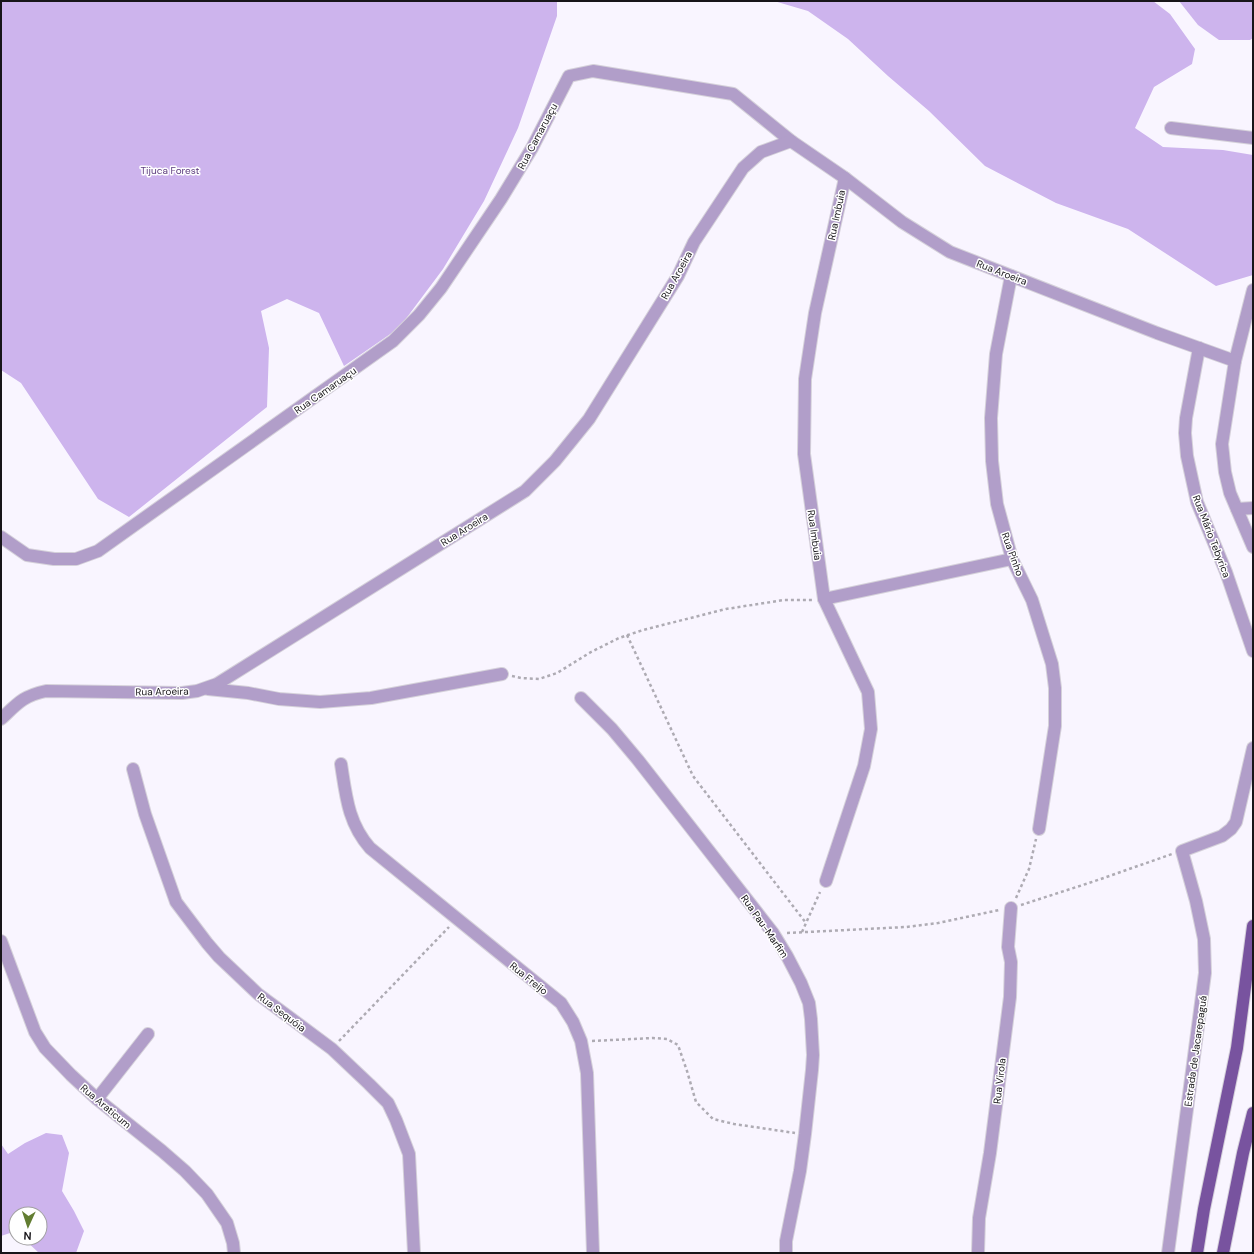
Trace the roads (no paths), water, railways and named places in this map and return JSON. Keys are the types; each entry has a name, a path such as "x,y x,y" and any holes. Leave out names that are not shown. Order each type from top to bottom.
{"main road":[{"path":"1197,1253 1204,1209 1237,1048 1253,926"},
{"path":"1223,1253 1243,1153 1253,1113"}],"street":[{"name":"Rua Aroeira","path":"559,95 569,76 593,71 733,94 791,141 845,178 902,222 950,252 1235,361"},
{"name":"Rua Camaruaçu","path":"1,537 27,555 54,559 76,559 98,551 393,341 419,315 440,288 501,199 532,148 559,95"},
{"path":"1171,128 1253,138"},
{"name":"Rua Aroeira","path":"1,719 22,699 32,694 46,691 182,693 218,684 525,491 555,461 589,419 678,276 694,242 743,168 761,152 791,141"},
{"name":"Rua Imbuia","path":"826,881 864,766 871,729 868,692 824,599 804,454 805,379 815,313 845,178"},
{"name":"Rua Pinho","path":"1011,276 996,354 991,418 992,462 997,504 1012,559 1032,600 1052,664 1055,688 1055,726 1039,829"},
{"path":"1253,290 1235,361 1222,444 1225,472 1230,493 1253,547"},
{"name":"Rua Mário Tebyrica","path":"1199,348 1186,418 1185,433 1187,456 1197,502 1226,572 1253,651"},
{"path":"1237,509 1253,508"},
{"path":"824,599 1012,559"},
{"path":"205,688 248,693 279,699 320,702 371,698 502,674"},
{"name":"Rua Pau-Marfim","path":"581,698 612,729 638,760 773,933 788,956 809,1003 813,1055 800,1171 786,1241 786,1253"},
{"name":"Estrada de Jacarepaguá","path":"1168,1253 1205,973 1204,939 1196,901 1182,851 1222,836 1231,830 1236,822 1253,748"},
{"name":"Rua Freijo","path":"341,764 347,804 353,822 361,838 370,848 561,1003 573,1022 581,1041 587,1073 593,1253"},
{"name":"Rua Sequóia","path":"133,769 145,814 176,902 207,943 258,994 332,1049 388,1103 409,1154 414,1253"},
{"name":"Rua Virola","path":"978,1253 980,1218 1010,997 1011,962 1008,947 1011,908"},
{"name":"Rua Araticum","path":"1,941 36,1032 46,1048 66,1070 97,1099 162,1151 208,1194 227,1223 233,1243 234,1253"},
{"path":"97,1099 148,1034"}],"park label":[{"name":"Tijuca Forest","path":"170,170"}]}
